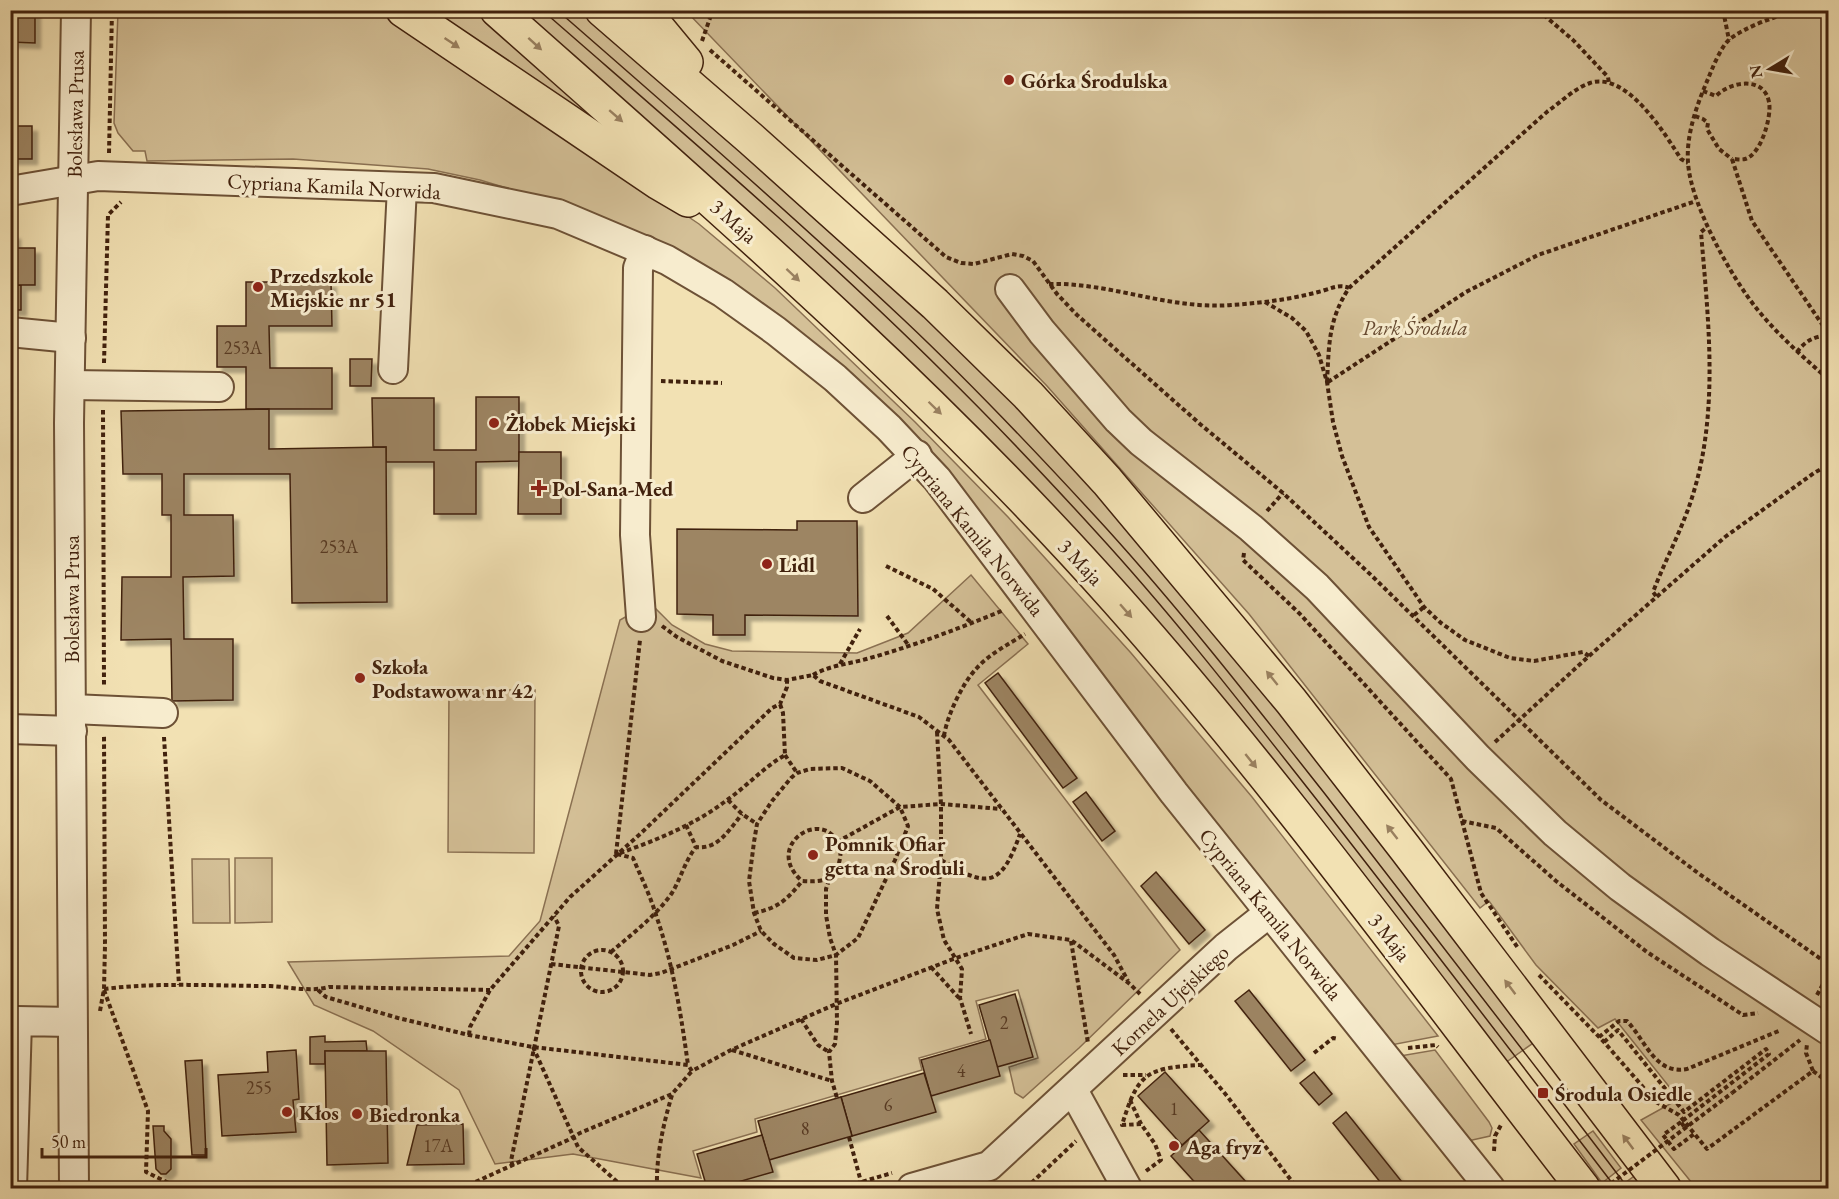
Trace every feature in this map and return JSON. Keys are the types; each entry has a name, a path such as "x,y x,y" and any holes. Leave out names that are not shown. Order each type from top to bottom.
{"main road":[{"path":"403,10 659,183 750,235"},
{"name":"3 Maja","path":"497,10 750,235 883,357 962,435 1116,600 1196,692 1308,832 1583,1188"},
{"path":"602,10 751,139 935,304 1028,396 1107,481 1291,701 1664,1188"},
{"path":"643,10 751,139"}],"street":[{"name":"Bolesława Prusa","path":"74,1188 70,385 76,10"},
{"name":"Cypriana Kamila Norwida","path":"10,190 98,176 434,188 558,214 667,260 723,293 835,378 937,478 1174,793 1484,1186"},
{"path":"393,369 402,187"},
{"path":"641,617 635,535 638,268 645,250"},
{"path":"1010,289 1042,332 1118,420 1141,442 1251,528 1317,587 1478,758 1555,833 1620,886 1710,952 1817,1022"},
{"path":"10,332 71,338"},
{"path":"70,385 219,387"},
{"path":"863,498 916,455"},
{"path":"10,729 72,720 104,710 163,713"},
{"name":"Kornela Ujejskiego","path":"903,1180 989,1166 1226,947 1269,913"},
{"path":"12,1188 17,1021 72,1022"},
{"path":"1073,1090 1094,1129 1134,1182"}],"path":[{"path":"112,10 109,155 120,156"},
{"path":"701,42 710,18 708,10"},
{"path":"1538,10 1573,40 1608,77 1609,83"},
{"path":"1723,10 1729,40"},
{"path":"1828,12 1791,11 1756,24 1729,40 1702,91 1689,141 1688,163 1696,201 1707,227 1756,308 1797,352 1828,379"},
{"path":"694,34 942,254 956,261 970,264 1003,255 1023,256 1036,265 1065,304 1282,494 1414,615 1601,800 1698,873 1828,964"},
{"path":"1327,382 1330,338 1338,305 1349,288 1548,111 1581,87 1592,82 1609,83 1623,89 1653,117 1680,159 1688,163"},
{"path":"1695,116 1708,123 1707,129 1719,149 1732,159 1744,160 1753,156 1762,141 1768,119 1769,100 1759,86 1739,83 1723,89 1716,96 1702,91"},
{"path":"1732,159 1752,221 1828,334 1814,337 1803,343 1797,352"},
{"path":"139,176 139,199 120,202 108,215 101,466 104,989 148,1111 146,1172 178,1188"},
{"path":"1327,382 1466,292 1538,255 1696,201"},
{"path":"1656,596 1653,592 1682,527 1695,490 1706,430 1710,349 1701,232 1707,227"},
{"path":"1049,284 1071,283 1156,300 1222,306 1266,303 1342,285 1349,288"},
{"path":"1266,303 1292,318 1306,331 1319,355 1327,382 1333,422 1342,456 1369,527 1425,607 1441,623 1466,640 1510,658 1534,661 1582,652 1588,656"},
{"path":"660,381 722,383"},
{"path":"1478,758 1588,656 1725,537 1814,472 1828,465"},
{"path":"1282,494 1251,528 1243,560 1300,614 1451,779 1480,893 1519,950"},
{"path":"886,566 933,590 972,623"},
{"path":"616,854 638,667 641,617 649,617 677,637 722,661 773,678 787,680 813,675 823,669 868,659 909,646 1014,605"},
{"path":"1414,615 1425,607"},
{"path":"887,616 909,646"},
{"path":"840,665 860,629"},
{"path":"944,736 946,724 975,669 996,652 1031,630"},
{"path":"813,675 820,681 919,717 944,736 1114,955 1130,984"},
{"path":"787,680 787,687 780,704 783,713 785,755 797,773"},
{"path":"469,1035 470,1028 490,990 570,897 772,708 780,704"},
{"path":"938,731 941,860 937,909 944,940 962,969 960,998 971,1034"},
{"path":"165,745 178,985"},
{"path":"616,854 686,825 728,800 785,755"},
{"path":"842,768 870,781 900,807 908,826 895,860 858,938 836,955 818,960 794,958 774,944 761,931 754,913 749,881 757,824 772,801 797,773 810,769 842,768"},
{"path":"728,800 742,814 757,824"},
{"path":"837,842 900,807 941,804 1001,809"},
{"path":"611,952 656,913 672,892 690,855 696,848 705,848 720,840 742,814"},
{"path":"1462,821 1497,828 1556,881 1647,952 1743,1016 1765,1012"},
{"path":"686,825 696,848"},
{"path":"829,879 817,882 802,881 795,875 790,867 788,855 792,843 800,833 813,828 827,831 837,842 841,852 837,870 829,879 826,889 826,915 836,955 837,1023 835,1044 829,1052 832,1081 837,1098"},
{"path":"941,860 976,879 993,877 1003,871 1020,834"},
{"path":"616,854 633,858 656,913 672,970 681,1010 688,1065 692,1071"},
{"path":"754,913 777,906 792,894 802,881"},
{"path":"513,1166 511,1161 559,926 554,916"},
{"path":"551,964 650,975 672,970 761,931"},
{"path":"657,1188 664,1122 672,1094 692,1071 731,1050 836,1004 931,967 1028,934 1071,940 1130,984 1141,995 1149,988"},
{"path":"1071,940 1088,1044 1097,1036"},
{"path":"602,950 611,952 620,960 623,972 620,981 614,988 605,992 595,991 587,986 582,977 581,968 584,958 592,952 602,950"},
{"path":"931,967 960,998"},
{"path":"1532,968 1604,1042 1656,1102 1679,1115 1707,1149 1813,1071"},
{"path":"1599,1037 1616,1022 1624,1020 1629,1023 1661,1065 1683,1070 1770,1033 1796,1025 1817,1022 1828,975"},
{"path":"104,989 178,985 285,987 318,990 338,987 490,990"},
{"path":"318,990 326,997 398,1018 469,1035 533,1047 688,1065"},
{"path":"801,1019 818,1046 829,1052"},
{"path":"1162,1035 1170,1027 1227,1096 1297,1188"},
{"path":"1604,1042 1618,1030 1684,1112 1766,1049 1769,1054 1663,1135 1674,1149 1695,1134"},
{"path":"1605,1188 1807,1035 1806,1053 1813,1071 1828,1082"},
{"path":"533,1047 578,1147 624,1188"},
{"path":"731,1050 832,1081"},
{"path":"1127,1067 1118,1076 1146,1075 1165,1067 1200,1065"},
{"path":"1141,1124 1122,1125 1130,1100 1146,1075"},
{"path":"462,1188 672,1094"},
{"path":"1130,1100 1141,1124 1155,1144 1161,1160 1134,1182"},
{"path":"1681,1122 1685,1128"},
{"path":"1493,1154 1495,1136 1501,1125"},
{"path":"1026,1188 1072,1144 1094,1129"},
{"path":"849,1137 861,1182"},
{"path":"840,1188 861,1182 903,1180"}],"green space":[{"path":"118,11 383,11 699,224 775,288 915,422 1008,517 1131,653 1252,797 1438,1036 1391,1045 900,420 564,205 480,180 428,169 293,159 147,161 145,151 133,151 118,133 114,123"},
{"path":"425,11 478,11 626,143"},
{"path":"515,11 583,11 897,286 1056,444 1240,656 1536,1041 1505,1063 1236,722"},
{"name":"Park Środula","path":"686,11 1828,11 1828,1188 1696,1188 1641,1120 1679,1099 1615,1019 1598,1028 1536,965 1489,901 1480,908 1249,614 1047,386"},
{"path":"971,575 1028,644 978,685 1180,950 1079,1048 1023,1098 1015,1093 1009,1067 1038,1058 1018,990 976,1001 986,1039 919,1058 922,1070 755,1119 757,1132 693,1151 701,1178 573,1154 495,1164 459,1090 373,1031 314,1005 288,962 509,956 540,921 620,620 650,603 672,625 705,644 732,651 857,653 908,633"},
{"path":"449,690 535,690 534,853 448,852"},
{"path":"235,858 272,858 272,922 235,923"},
{"path":"192,859 229,859 230,923 193,923"},
{"path":"1435,1050 1489,1122 1492,1128 1490,1136 1468,1141 1400,1056"},
{"path":"1593,1131 1621,1168 1602,1183 1574,1144"},
{"path":"1637,1174 1648,1188 1618,1188"}],"building":[{"path":"10,10 35,10 35,43 10,42"},
{"path":"10,126 32,126 32,159 10,159"},
{"path":"10,234 15,234 15,248 12,248 12,285 21,285 21,310 10,310"},
{"path":"12,248 35,248 35,285 12,285"},
{"path":"246,282 331,282 332,326 269,326 270,368 332,368 332,409 246,409 246,367 217,367 217,326 246,326"},
{"path":"350,359 372,359 371,386 350,386"},
{"path":"476,397 519,397 519,461 476,462 476,514 434,514 434,462 386,462 386,447 373,447 372,398 434,398 434,450 476,450"},
{"path":"269,409 269,449 386,447 387,602 292,603 290,474 184,474 184,515 233,515 234,576 183,577 184,639 233,639 233,700 172,701 171,639 121,640 122,577 171,577 171,515 162,515 162,474 123,474 121,411"},
{"name":"Pol-Sana-Med","path":"519,452 561,452 561,514 518,514"},
{"name":"Lidl","path":"797,521 857,521 858,616 745,615 745,635 713,635 713,615 677,614 677,529 797,530"},
{"path":"998,673 1077,778 1063,788 985,683"},
{"path":"1086,792 1115,831 1102,841 1073,802"},
{"path":"1156,872 1205,930 1189,944 1141,886"},
{"path":"1249,990 1305,1060 1291,1071 1235,1001"},
{"path":"1015,994 1033,1057 997,1067 979,1005"},
{"path":"325,1036 325,1042 366,1041 367,1051 325,1051 325,1064 310,1064 310,1037"},
{"path":"990,1040 1000,1076 931,1096 921,1060"},
{"path":"296,1050 299,1099 293,1100 296,1132 222,1136 218,1075 268,1072 267,1052"},
{"name":"Biedronka","path":"325,1051 386,1051 388,1163 327,1165"},
{"path":"202,1060 206,1155 192,1155 185,1061"},
{"path":"1165,1072 1209,1121 1182,1145 1138,1096"},
{"path":"1314,1072 1332,1094 1319,1105 1300,1083"},
{"path":"924,1073 936,1112 852,1136 841,1097"},
{"path":"841,1097 852,1136 769,1160 758,1121"},
{"path":"1346,1112 1406,1187 1385,1188 1333,1123"},
{"path":"463,1124 464,1164 407,1165 417,1125"},
{"path":"153,1126 164,1126 164,1131 171,1139 171,1169 166,1174 161,1174 156,1169"},
{"path":"1199,1130 1247,1183 1240,1188 1200,1188 1171,1156"},
{"path":"762,1135 773,1172 717,1188 707,1188 697,1154"},
{"path":"734,1184 735,1188 717,1188"}],"tram line":[{"path":"542,10 745,188 894,324 1040,471 1097,533 1182,631 1264,732 1616,1188"},
{"path":"557,10 775,202 904,320 1007,422 1106,528 1272,726 1628,1188"}],"place":[{"name":"Górka Środulska","path":"1009,80"},
{"name":"Przedszkole Miejskie nr 51","path":"258,287"},
{"name":"Żłobek Miejski","path":"494,423"},
{"name":"Pol-Sana-Med","path":"539,488"},
{"name":"Lidl","path":"767,564"},
{"name":"Szkoła Podstawowa nr 42","path":"360,678"},
{"name":"Pomnik Ofiar getta na Środuli","path":"813,855"},
{"name":"Środula Osiedle","path":"1543,1093"},
{"name":"Kłos","path":"287,1112"},
{"name":"Biedronka","path":"357,1114"},
{"name":"Aga fryz","path":"1174,1146"}]}
